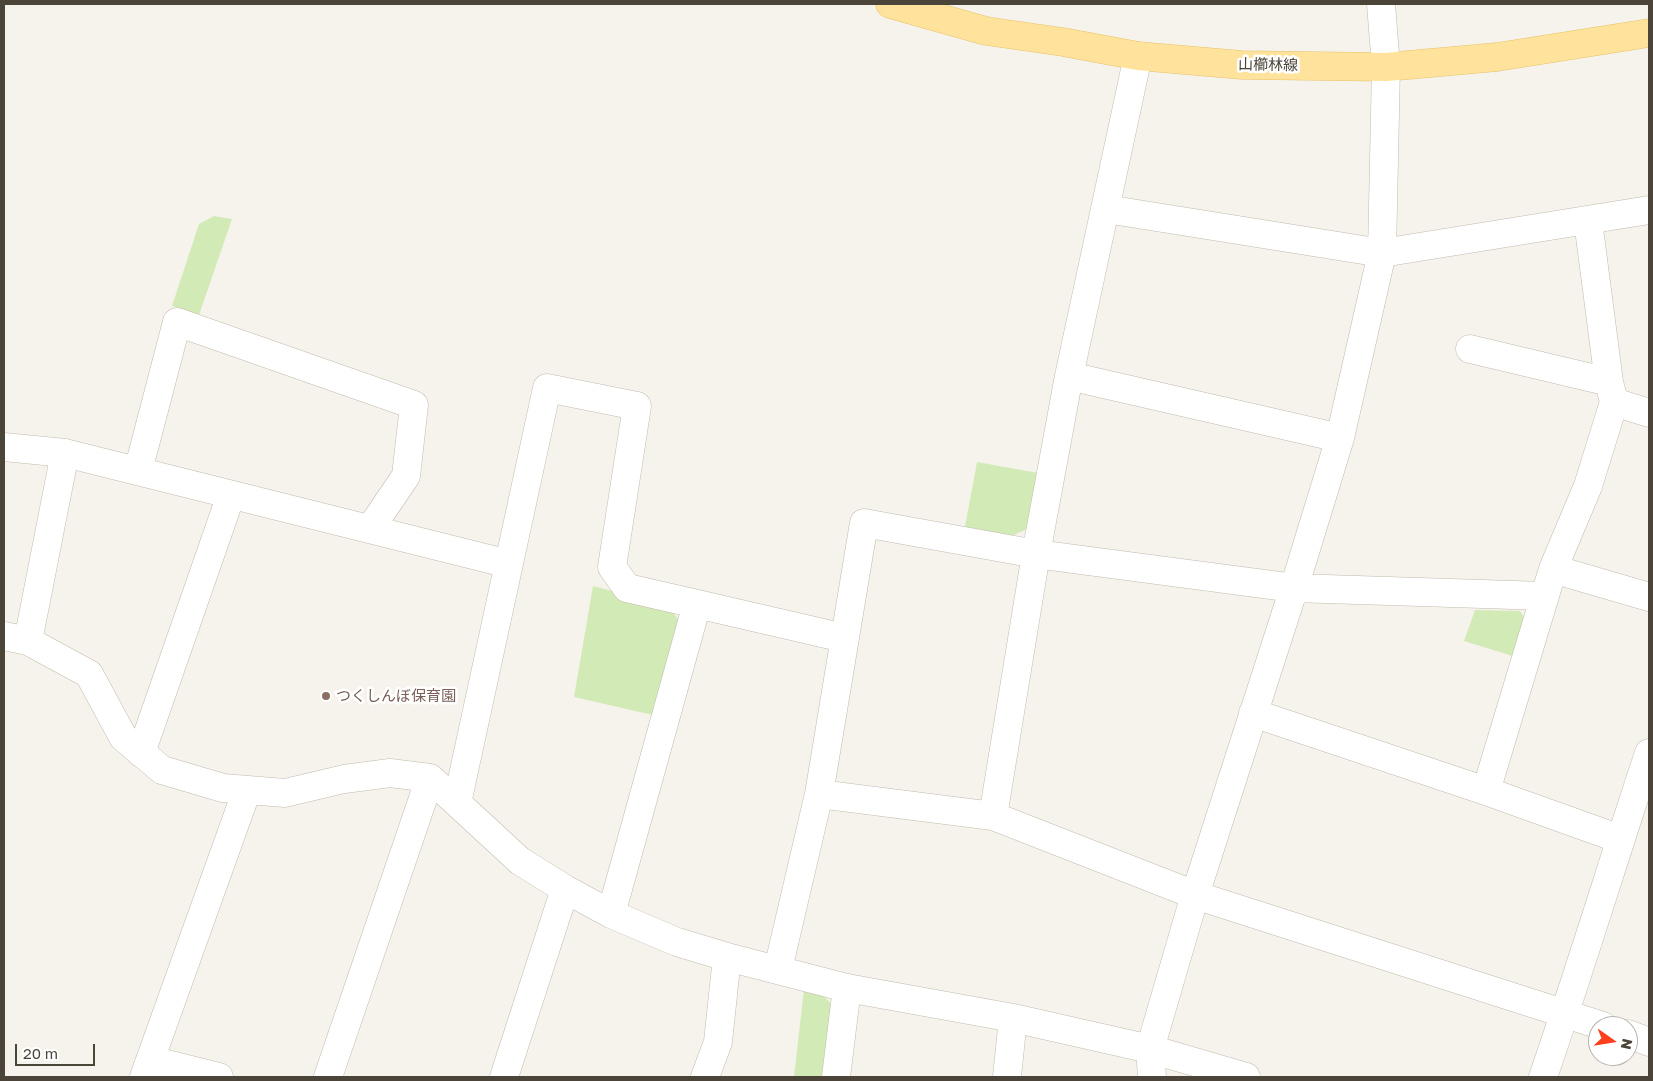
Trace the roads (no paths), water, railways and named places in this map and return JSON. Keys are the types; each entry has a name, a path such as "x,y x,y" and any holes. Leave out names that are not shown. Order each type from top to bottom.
{"main road":[{"name":"山櫛林線","path":"890,4 986,30 1138,56 1242,65 1386,67 1497,57 1649,33"}],"street":[{"path":"1152,1077 1150,1049 1195,895 1294,588 1340,438 1382,253 1386,67 1381,4"},
{"path":"993,816 1036,554 1069,376 1138,56"},
{"path":"1106,208 1382,253 1649,210"},
{"path":"1486,791 1553,569 1588,486 1611,392 1588,221"},
{"path":"138,471 177,322 414,404 406,476 370,529"},
{"path":"1470,349 1611,392 1649,412"},
{"path":"1069,376 1340,438"},
{"path":"457,803 547,388 637,406 612,567 626,588 844,638"},
{"path":"4,447 65,453 509,564"},
{"path":"65,453 16,638 89,674 123,737 162,770 223,788 286,793 344,779 390,773 430,778 520,861 565,889 611,914 677,942 847,988 1013,1018 1150,1049 1246,1077"},
{"path":"141,753 231,494"},
{"path":"778,969 819,794 864,523 1036,554 1294,588 1545,596"},
{"path":"1553,569 1649,597"},
{"path":"611,914 697,604"},
{"path":"1253,713 1486,791 1620,840"},
{"path":"1543,1077 1620,840 1640,812 1649,753"},
{"path":"328,1077 430,778"},
{"path":"219,1077 148,1069 247,790"},
{"path":"819,794 993,816 1195,895 1588,1021"},
{"path":"504,1077 565,889"},
{"path":"704,1077 718,1042 727,957"},
{"path":"836,1077 847,988"},
{"path":"1007,1077 1013,1018"}],"place":[{"name":"つくしんぼ保育園","path":"326,696"}]}
